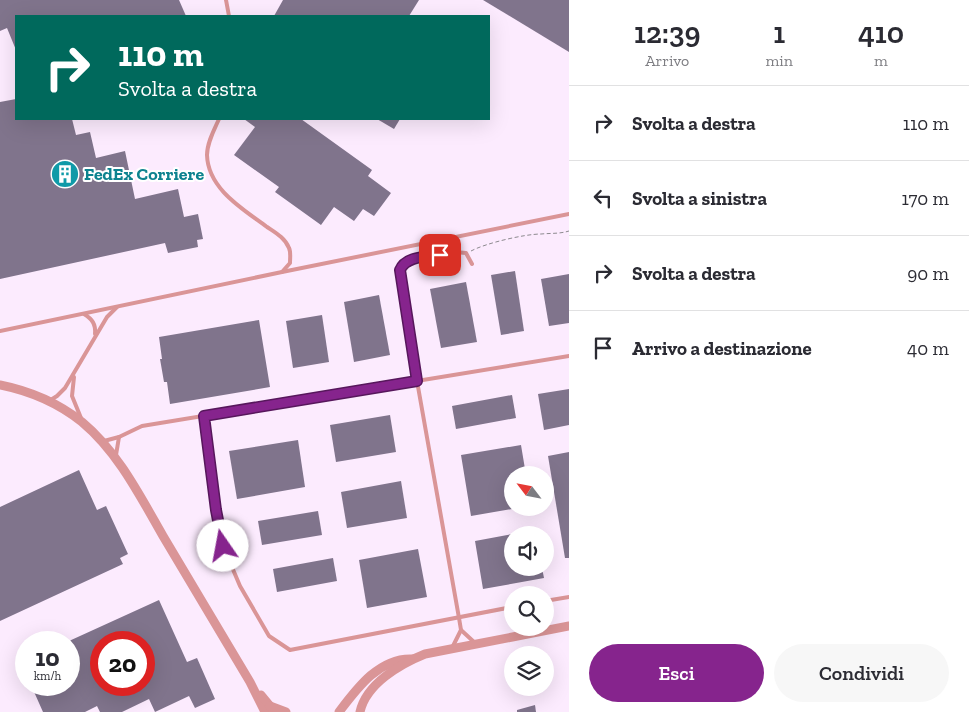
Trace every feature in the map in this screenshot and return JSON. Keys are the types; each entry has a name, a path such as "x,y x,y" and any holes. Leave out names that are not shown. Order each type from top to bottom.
{"street":[{"path":"0,385 32,393 49,401 83,423 102,442 134,486 250,682 270,710 286,712"},
{"path":"360,712 373,688 389,674 414,658 425,654 569,626"},
{"path":"338,711 367,678 387,664 403,658 414,658"}],"lane":[{"path":"226,0 229,15"},
{"path":"219,120 209,143 207,154 209,170 214,181 223,191 283,238 290,249 290,263 282,272"},
{"path":"0,332 83,313 569,214"},
{"path":"451,649 461,630 417,381 400,270 402,265 408,260 455,252 466,253 472,264"},
{"path":"49,401 65,388 107,317 119,306"},
{"path":"83,313 90,318 95,327 95,336"},
{"path":"102,442 119,437 142,426 569,356"},
{"path":"75,373 72,396 83,423"},
{"path":"204,416 216,510 223,546 240,586 269,636 290,650 504,610"},
{"path":"115,459 119,437"},
{"path":"554,600 569,597"},
{"path":"461,630 476,644"}],"path":[{"path":"466,253 490,244 541,234 556,234 569,230"}],"shaded area":[{"path":"0,0 569,0 569,712 0,712"}],"building":[{"path":"0,0 179,0 186,15 15,15 15,48 7,28 0,31"},
{"path":"283,0 419,0 410,15 275,15"},
{"path":"483,0 569,0 569,52"},
{"name":"FedEx Corriere","path":"15,99 15,120 72,120 76,135 90,132 96,158 125,151 135,199 178,189 184,217 198,214 203,239 197,240 198,247 168,253 165,243 0,279 0,102"},
{"path":"245,120 302,120 372,170 368,176 391,193 374,216 363,209 354,221 334,207 321,225 275,192 279,187 234,155 255,127"},
{"path":"379,120 399,120 394,129"},
{"path":"515,271 524,331 501,335 491,275"},
{"path":"569,274 569,323 549,326 541,279"},
{"path":"466,282 477,342 441,348 430,289"},
{"path":"379,295 390,355 354,362 344,302"},
{"path":"322,315 329,362 293,368 286,321"},
{"path":"259,320 270,387 170,404 167,382 164,382 160,359 162,359 159,337"},
{"path":"569,389 569,425 544,430 538,394"},
{"path":"512,395 516,418 456,429 452,406"},
{"path":"390,415 396,452 336,462 330,425"},
{"path":"298,440 305,487 237,499 229,451"},
{"path":"521,445 524,466 504,466 504,510 471,516 461,455"},
{"path":"569,452 569,558 565,558 554,492 554,466 550,466 548,456"},
{"path":"79,470 97,510 106,506 128,554 120,558 123,564 0,621 0,507"},
{"path":"401,481 407,518 347,528 341,492"},
{"path":"318,511 322,535 262,545 258,521"},
{"path":"504,536 504,576 544,576 544,578 483,589 475,541"},
{"path":"418,549 427,597 367,608 359,560"},
{"path":"333,558 337,581 277,592 273,569"},
{"path":"159,600 187,662 197,658 215,699 195,708 189,696 155,712 149,699 122,712 100,712 97,706 85,712 43,712 36,696 80,696 80,636 90,631 90,696 155,696 155,631 91,631"},
{"path":"535,705 536,712 517,712 517,710"}],"place":[{"name":"FedEx Corriere","path":"65,174"}],"route":[{"path":"223,546 216,510 204,416 417,381 400,270 402,265 408,260 440,255"}]}
